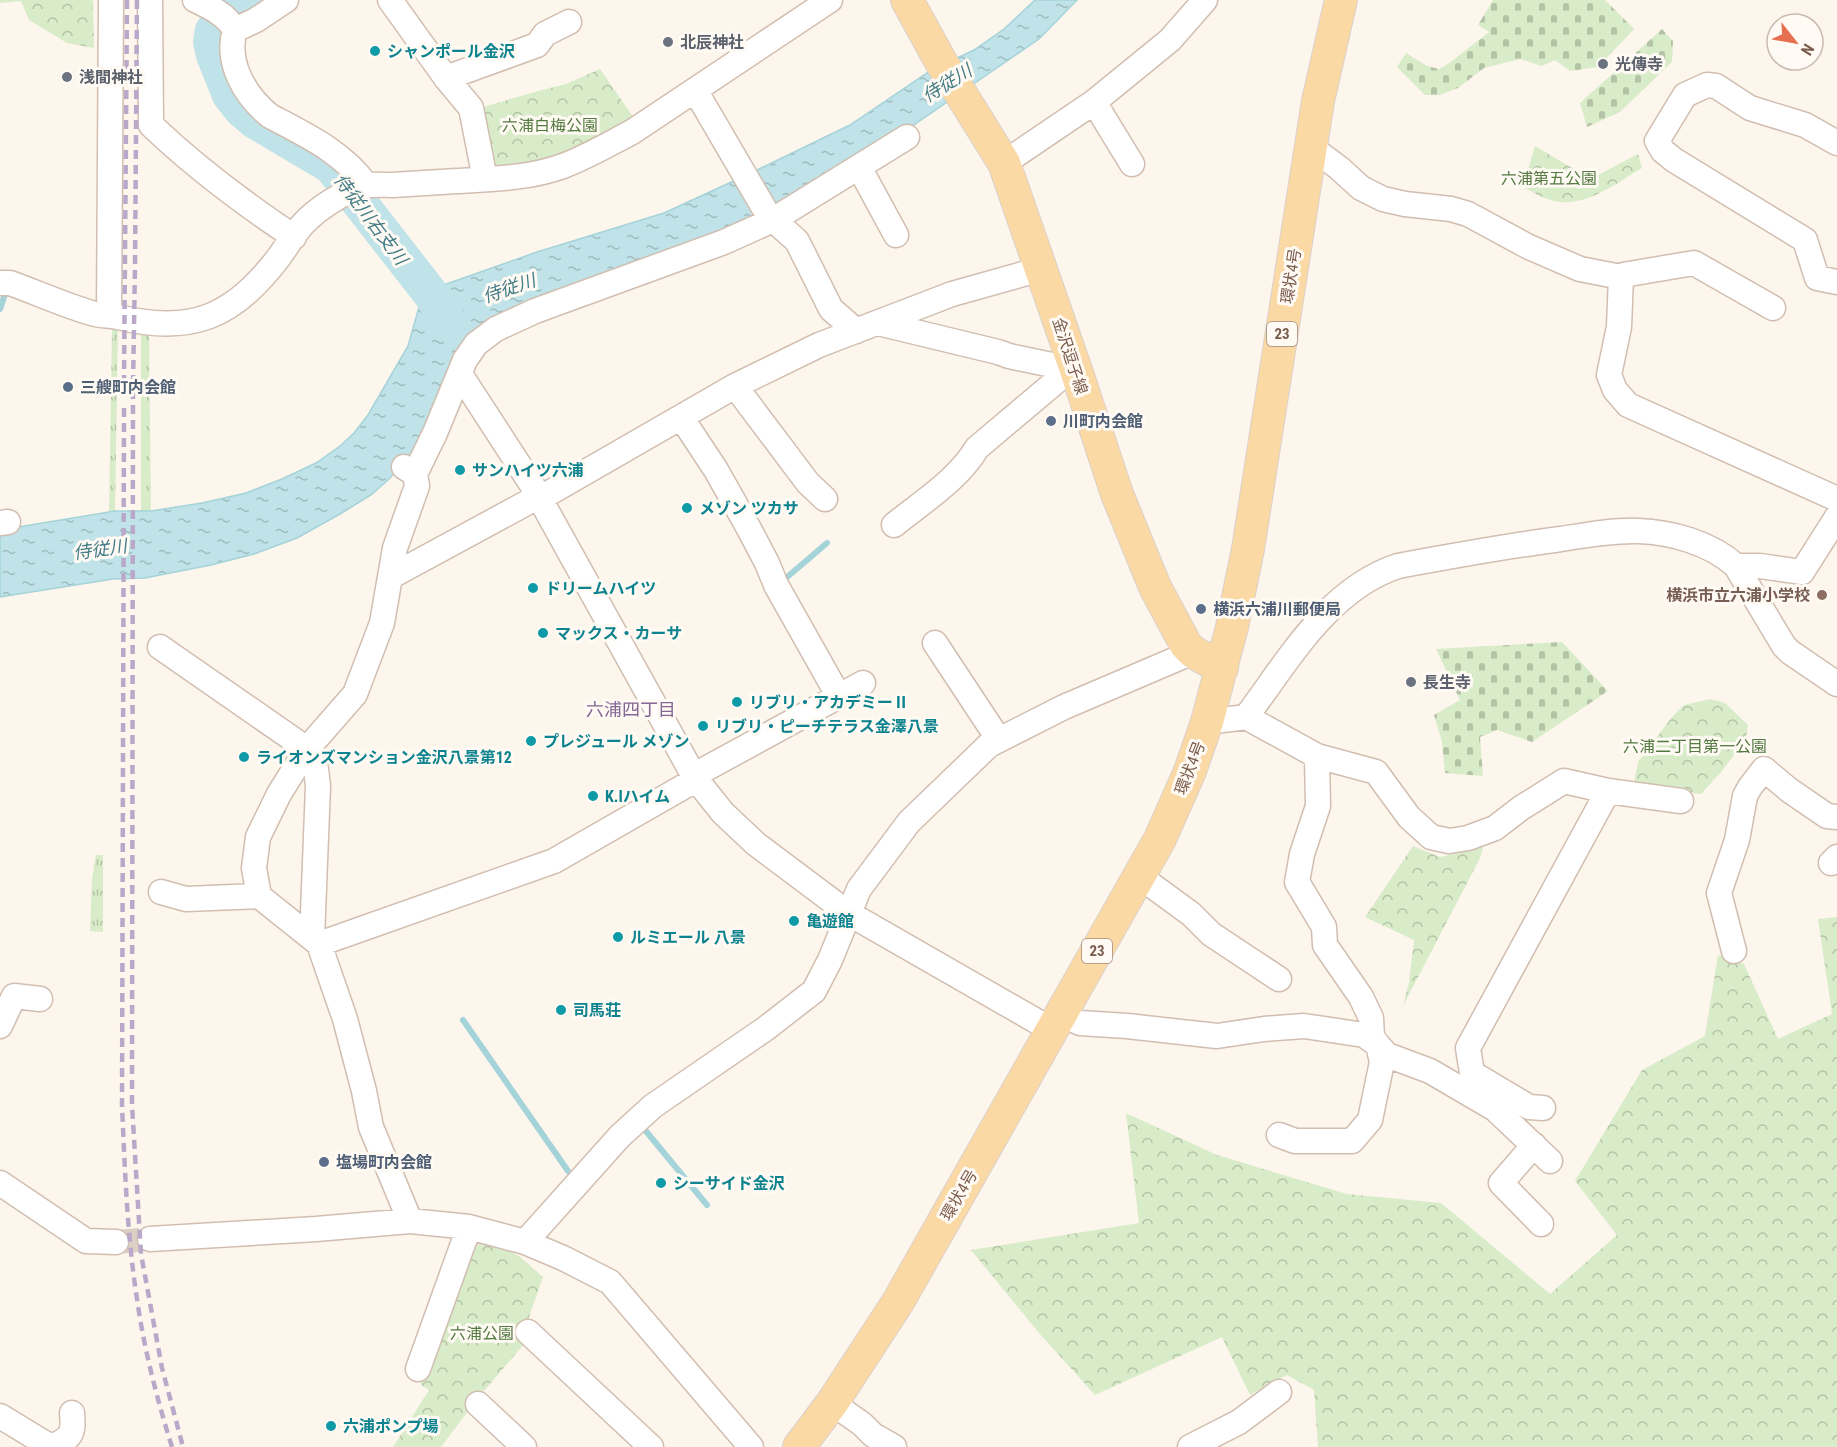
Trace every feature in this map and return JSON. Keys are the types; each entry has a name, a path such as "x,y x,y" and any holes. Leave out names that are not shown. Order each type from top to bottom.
{"main road":[{"name":"金沢逗子線","path":"907,0 941,62 1004,164 1076,370 1104,460 1155,587 1180,635 1193,652 1222,668"},
{"name":"環状4号","path":"800,1447 832,1403 898,1302 1160,839 1190,771 1222,668 1248,549 1318,101 1341,0"}],"street":[{"path":"109,315 111,0"},
{"path":"150,0 151,125 182,155 257,213 294,237"},
{"path":"219,16 256,20 286,0"},
{"path":"390,0 446,78 471,108 485,179"},
{"path":"0,283 10,283 98,315 109,315 146,323 195,322 209,317 239,299 267,273 303,225 339,197 366,186 535,174 563,166 632,132 830,0"},
{"path":"1004,164 1094,102 1170,40 1205,0"},
{"path":"219,16 232,40 233,61 238,76 261,108 270,116 336,153 357,171 366,186"},
{"path":"446,78 537,45 544,34 569,22"},
{"path":"1837,143 1806,125 1750,108 1716,86 1707,85 1685,95 1657,141 1663,151 1674,160 1805,240 1817,278 1837,282"},
{"path":"695,90 770,218 797,241 831,309 867,327 998,352 1076,370"},
{"path":"1094,102 1132,164"},
{"path":"315,941 259,896 254,868 258,837 279,794 307,751 355,694 382,623 395,548 417,486 409,470 460,374 465,360 476,344 496,329 535,311 724,242 859,167 907,136"},
{"path":"1311,147 1362,188 1383,199 1451,209 1468,214 1529,247 1580,269 1621,277 1694,263 1773,308"},
{"path":"859,167 896,235"},
{"path":"390,577 544,496 735,386 819,345 952,294 1041,269"},
{"path":"1621,277 1619,327 1609,375 1621,398 1628,405 1837,499"},
{"path":"894,525 956,475 970,460 977,448 1060,378 1076,370"},
{"path":"460,374 534,488 695,778 723,813 756,844 848,913 1057,1022 1127,1026 1217,1036 1305,1026 1364,1035 1378,1045 1382,1062 1370,1120 1352,1141 1295,1141 1279,1135"},
{"path":"735,386 808,483 825,499"},
{"path":"681,417 716,470 768,563 776,585 838,695"},
{"path":"1736,566 1760,566 1802,572 1837,517"},
{"path":"1246,717 1307,635 1328,611 1382,571 1507,546 1610,532 1639,531 1665,534 1712,549 1727,558 1736,566 1784,646 1837,684"},
{"path":"935,643 999,740"},
{"path":"160,647 307,751 316,769 318,786 315,941 345,1019 371,1127 410,1221"},
{"path":"525,1242 620,1136 653,1106 765,1029 814,991 830,960 859,889 909,822 989,745 1064,707 1193,652"},
{"path":"315,941 554,861 690,783 700,772 863,683"},
{"path":"1207,722 1246,717 1317,756 1376,772 1409,817 1431,837 1449,841 1468,838 1495,828 1521,807 1564,781 1608,791 1681,801"},
{"path":"1317,756 1318,806 1302,854 1297,882 1323,927 1325,945 1361,997 1371,1018 1372,1036 1387,1055 1430,1071 1495,1109 1542,1153 1501,1183 1541,1224"},
{"path":"1734,951 1719,892 1737,840 1745,796 1750,787 1764,769 1789,790 1827,816 1837,817"},
{"path":"1543,1108 1529,1107 1472,1073 1468,1048 1608,791"},
{"path":"1139,876 1191,914 1210,934 1279,979"},
{"path":"161,892 186,899 259,896"},
{"path":"0,1026 14,996 40,999"},
{"path":"0,1183 86,1241 116,1242"},
{"path":"150,1239 410,1221 469,1227 525,1242 610,1282 751,1447"},
{"path":"418,1369 469,1227"},
{"path":"528,1332 651,1447"},
{"path":"1190,1447 1239,1422 1279,1392"},
{"path":"832,1403 862,1424 873,1435 894,1447"},
{"path":"478,1404 524,1447"},
{"path":"0,1416 51,1447 66,1441 73,1428 72,1413"}],"green space":[{"path":"0,0 93,0 94,48 67,43 29,20 21,1 0,3"},
{"path":"1493,0 1605,0 1634,29 1598,67 1570,71 1555,60 1542,66 1520,59 1484,68 1458,88 1440,95 1425,95 1397,67 1406,53 1427,66 1439,69 1448,64 1489,32 1478,25"},
{"path":"1662,29 1673,41 1672,62 1620,112 1587,127 1580,103"},
{"name":"六浦白梅公園","path":"600,69 636,121 560,161 492,170 477,109 566,84"},
{"name":"六浦第五公園","path":"1535,146 1572,168 1594,177 1638,154 1642,168 1589,198 1578,201 1554,201 1523,187"},
{"path":"118,324 115,511 109,512 112,328"},
{"path":"141,329 149,331 151,511 141,511"},
{"path":"1562,642 1608,691 1532,742 1497,730 1480,737 1483,776 1445,773 1442,742 1434,715 1460,700 1436,649"},
{"name":"六浦二丁目第一公園","path":"1710,699 1725,703 1748,725 1746,739 1722,771 1701,794 1679,792 1659,785 1634,783 1638,762 1672,717 1684,705"},
{"path":"1413,846 1440,857 1483,847 1480,858 1403,1006 1409,982 1414,940 1365,917"},
{"path":"96,855 103,855 103,932 90,931 92,879"},
{"path":"1837,917 1837,1447 1318,1447 1314,1390 1287,1375 1250,1395 1222,1337 1095,1395 1039,1333 971,1250 1139,1223 1126,1113 1217,1155 1347,1194 1441,1203 1550,1294 1617,1235 1575,1181 1642,1070 1705,1036 1718,955 1744,964 1778,1039 1832,1014 1818,919"},
{"name":"六浦公園","path":"484,1240 519,1256 543,1277 522,1337 525,1343 478,1398 441,1447 393,1447 429,1390 420,1384 470,1250"}],"water":[{"name":"侍従川","path":"1035,0 1077,0 1039,39 832,181 758,221 493,322 406,461 371,495 340,514 297,538 254,554 211,565 145,578 113,579 0,597 0,530 115,511 151,511 202,503 246,493 316,463 340,446 368,415 408,346 421,300 441,286 537,252 664,213 751,173 850,125 930,71 974,50 1004,29"}],"waterway":[{"name":"侍従川右支川","path":"251,0 230,12 213,30 211,42 214,55 230,95 255,121 331,166 430,293 449,322"},
{"path":"0,309 6,291"},
{"path":"786,578 827,543"},
{"path":"463,1020 568,1171"},
{"path":"645,1130 707,1205"}],"tunnel":[{"path":"116,1242 150,1239"}],"railway":[{"path":"124,384 127,0"},
{"path":"137,0 133,387 132,1105 141,1254 162,1368 183,1447"},
{"path":"124,408 122,1106 124,1154 131,1251 140,1318 151,1374 172,1447"}],"place":[{"name":"北辰神社","path":"668,42"},
{"name":"シャンポール金沢","path":"375,51"},
{"name":"光傳寺","path":"1603,64"},
{"name":"浅間神社","path":"67,77"},
{"name":"三艘町内会館","path":"68,387"},
{"name":"川町内会館","path":"1051,421"},
{"name":"サンハイツ六浦","path":"460,470"},
{"name":"メゾン ツカサ","path":"687,508"},
{"name":"ドリームハイツ","path":"533,588"},
{"name":"横浜市立六浦小学校","path":"1822,595"},
{"name":"横浜六浦川郵便局","path":"1201,609"},
{"name":"マックス・カーサ","path":"543,633"},
{"name":"長生寺","path":"1411,682"},
{"name":"リブリ・アカデミーⅡ","path":"737,702"},
{"name":"リブリ・ピーチテラス金澤八景","path":"703,726"},
{"name":"プレジュール メゾン","path":"531,741"},
{"name":"ライオンズマンション金沢八景第12","path":"244,757"},
{"name":"K.Iハイム","path":"593,796"},
{"name":"亀遊館","path":"794,921"},
{"name":"ルミエール 八景","path":"618,937"},
{"name":"司馬荘","path":"561,1010"},
{"name":"塩場町内会館","path":"324,1162"},
{"name":"シーサイド金沢","path":"661,1183"},
{"name":"六浦ポンプ場","path":"331,1426"}],"district":[{"name":"六浦四丁目","path":"631,709"}]}
